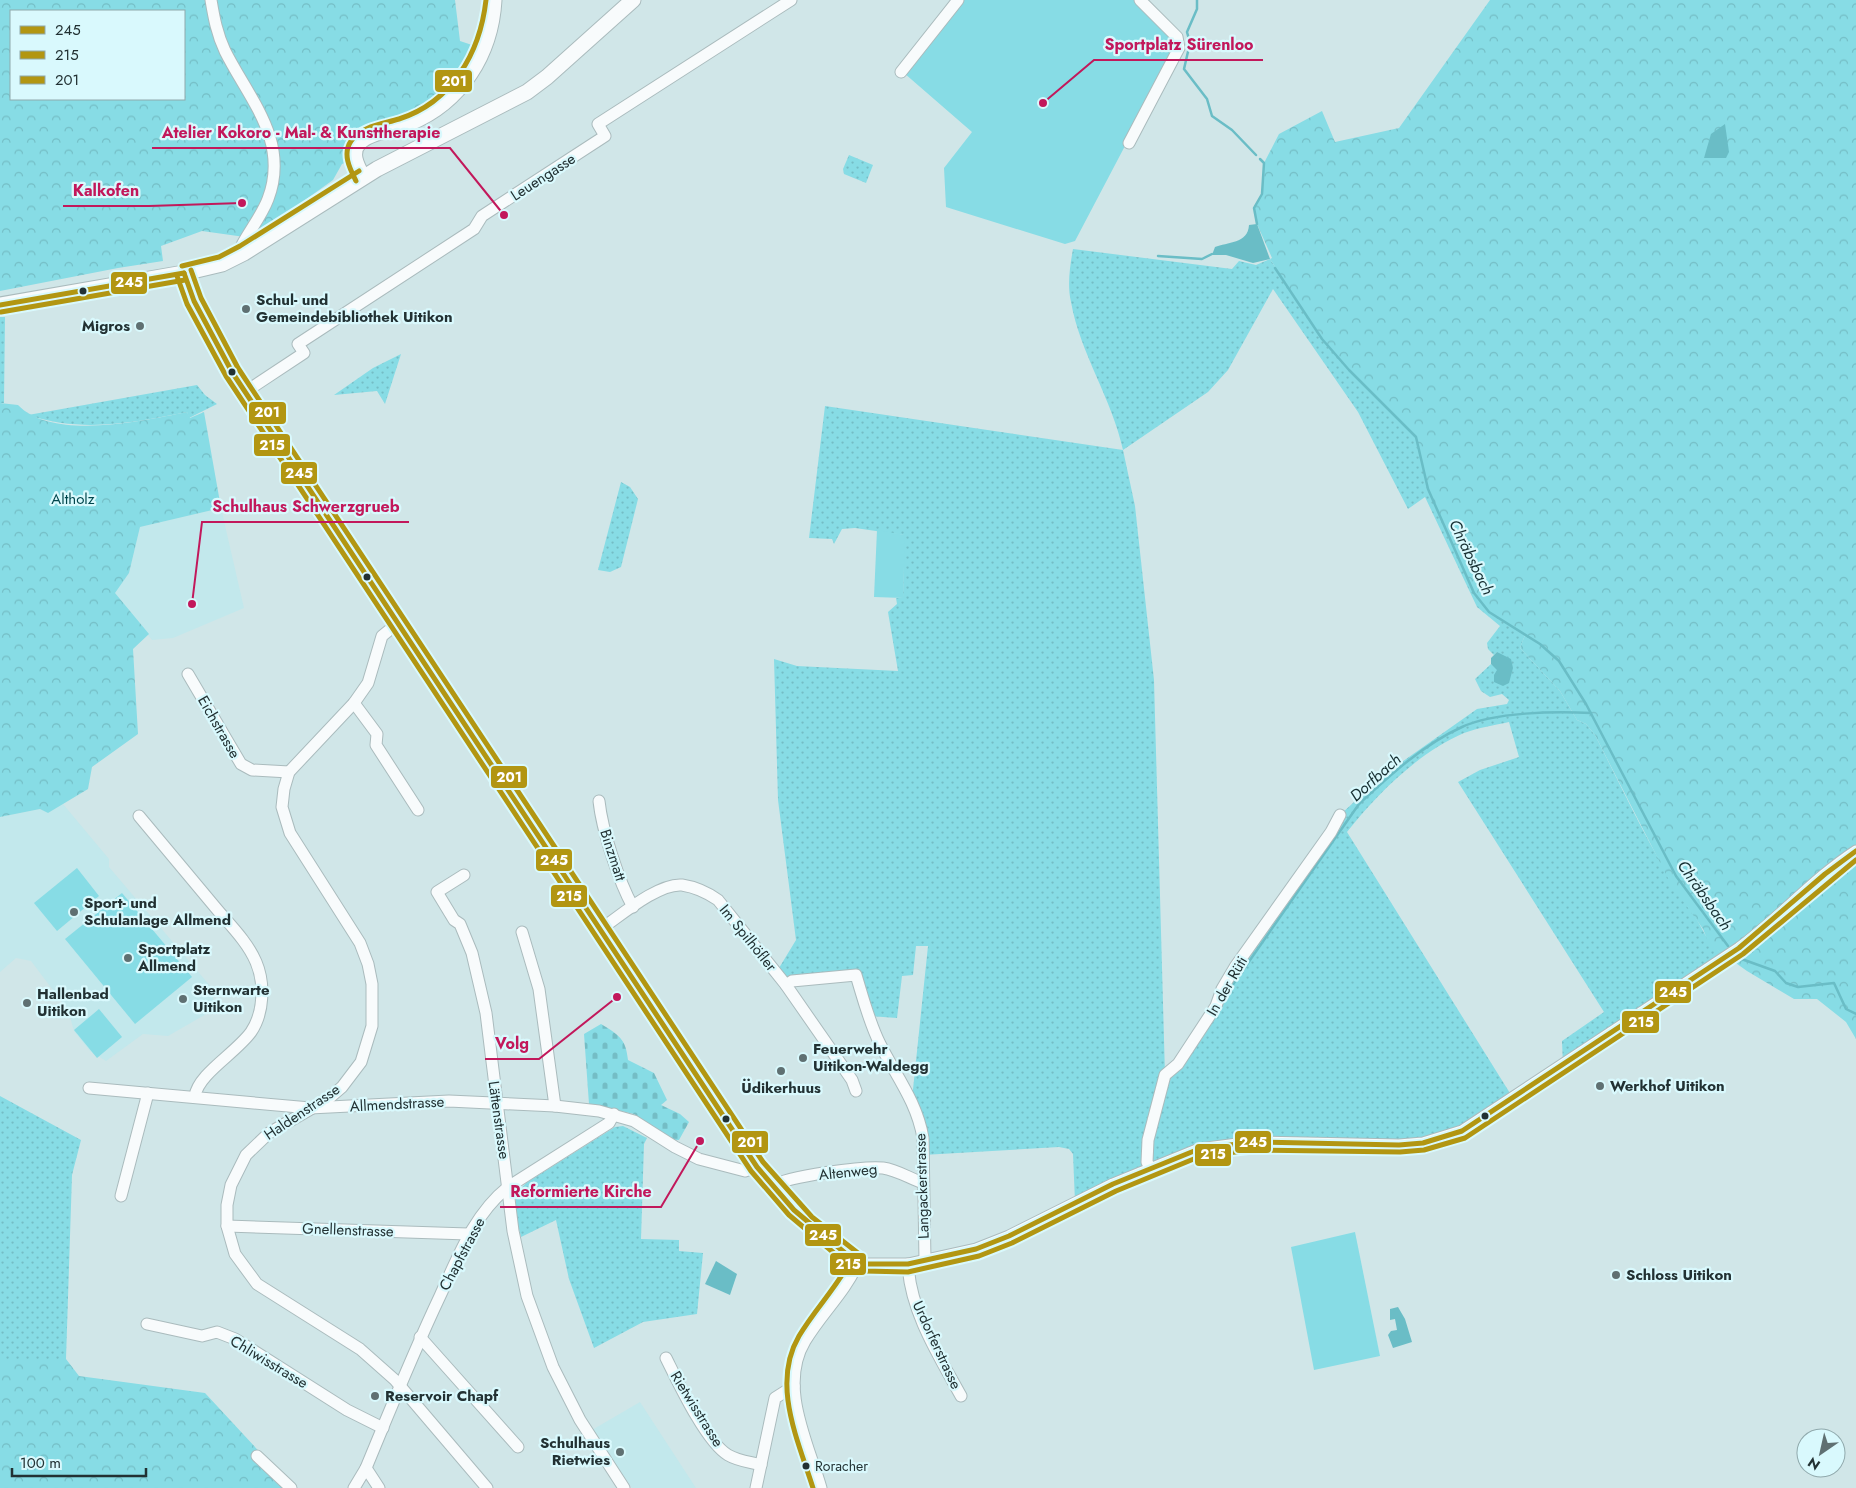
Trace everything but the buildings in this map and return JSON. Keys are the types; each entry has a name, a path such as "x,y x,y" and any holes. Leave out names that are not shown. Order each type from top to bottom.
{"main road":[{"path":"363,177 354,159 355,149 361,140 409,124 431,112 455,93 467,79 479,59 488,37 494,0"},
{"path":"0,305 184,274 222,264 244,253 363,177 527,92 548,77 633,0"}],"street":[{"path":"211,0 214,23 223,44 255,100 273,148 274,169 271,189 264,208 242,245 244,253"},
{"name":"Leuengasse","path":"245,392 304,353 298,344 474,229 482,216 605,136 598,124 791,0"},
{"path":"901,72 958,0"},
{"path":"1129,143 1179,48 1177,37 1140,0"},
{"path":"184,274 193,298 218,349 245,392 757,1167 807,1222 858,1263 908,1264 976,1250 1009,1236 1106,1187 1200,1149 1253,1142 1384,1146 1423,1143 1471,1127 1750,940 1820,877 1856,851"},
{"path":"288,772 354,703 368,683 382,636 398,624"},
{"name":"Eichstrasse","path":"188,674 241,764 252,770 288,772"},
{"path":"354,703 377,734 376,745 418,810"},
{"name":"Haldenstrasse","path":"288,772 282,807 290,833 360,943 368,964 372,984 372,1026 360,1062 342,1087 328,1099 269,1133 246,1155 231,1184 227,1206 227,1226 235,1254 257,1284 360,1348 400,1386 488,1488"},
{"name":"Binzmatt","path":"599,801 601,817 626,895 633,907"},
{"name":"In der Rüti","path":"1150,1168 1147,1162 1148,1140 1165,1075 1183,1056 1216,1006 1222,989 1235,967 1331,832 1340,815"},
{"path":"139,816 246,945 260,975 261,1005 253,1029 240,1047 202,1079 196,1088 195,1096"},
{"name":"Lättenstrasse","path":"464,875 437,892 454,920 460,924 474,962 486,1013 513,1231 527,1296 553,1367 580,1420 624,1488"},
{"name":"Im Spilhöfler","path":"601,929 655,893 681,885 707,893 718,900 786,985 852,1080 856,1091"},
{"path":"522,932 539,989 555,1106"},
{"name":"Im Spilhöfler","path":"786,985 792,981 856,975"},
{"name":"Langackerstrasse","path":"856,975 880,1043 912,1099 920,1123 923,1138 922,1183 925,1262"},
{"name":"Allmendstrasse","path":"89,1088 195,1096 310,1108 449,1101 555,1106 614,1114 637,1123 675,1147 699,1159 746,1171 757,1167"},
{"path":"121,1196 148,1093"},
{"name":"Chapfstrasse","path":"354,1488 366,1468 420,1337 468,1234 494,1199 508,1187 609,1123 614,1114"},
{"name":"Altenweg","path":"773,1186 789,1179 872,1167 896,1172 922,1183"},
{"name":"Gnellenstrasse","path":"227,1226 468,1234"},
{"path":"821,1488 798,1412 794,1386 795,1368 805,1342 834,1304 858,1263"},
{"name":"Urdorferstrasse","path":"908,1264 909,1279 919,1313 960,1396"},
{"name":"Chliwisstrasse","path":"148,1324 202,1336 217,1332 235,1339 347,1410 383,1428"},
{"path":"420,1337 518,1447"},
{"name":"Rietwisstrasse","path":"666,1358 687,1398 715,1443 726,1454 737,1460 761,1465"},
{"path":"756,1488 775,1398 794,1386"},
{"path":"257,1456 291,1488"},
{"path":"366,1468 379,1488"}],"shaded area":[{"path":"1725,124 1729,152 1726,158 1704,158 1711,134"},
{"path":"1257,224 1270,259 1253,263 1226,255 1212,255 1215,247 1241,239 1248,231 1249,225"},
{"path":"221,508 244,608 173,638 152,640 114,593 129,573 140,527"},
{"path":"1497,652 1511,659 1513,668 1509,683 1503,686 1494,682 1494,675 1497,670 1491,664 1491,658"},
{"name":"Sport- und Schulanlage Allmend","path":"63,804 109,859 109,867 211,987 215,1009 168,1036 143,1034 106,1061 90,1051 74,1031 68,1010 31,961 16,958 0,972 0,817 40,809 48,813"},
{"path":"716,1261 737,1274 730,1295 705,1284"},
{"path":"1398,1307 1405,1319 1412,1342 1393,1348 1388,1335 1391,1331 1397,1330 1395,1319 1390,1320 1390,1309"},
{"path":"640,1402 696,1488 632,1488 592,1430"}],"green space":[{"path":"0,0 455,0 460,41 484,49 455,93 367,138 354,159 342,164 333,180 252,238 202,231 161,246 163,261 0,291"},
{"path":"963,0 1136,0 1175,39 1177,47 1075,241 1065,244 946,207 944,168 972,132 904,73"},
{"path":"1490,0 1856,0 1856,1039 1846,1022 1817,999 1794,999 1747,971 1709,944 1703,929 1671,884 1595,735 1586,724 1577,720 1560,691 1520,648 1525,635 1489,612 1474,593 1428,489 1416,437 1349,370 1322,339 1270,259 1272,258 1257,224 1254,208 1262,194 1264,163 1279,134 1322,111 1335,142 1399,128"},
{"path":"849,155 873,165 866,183 844,174 843,169"},
{"path":"1073,249 1232,269 1239,261 1256,265 1270,259 1322,339 1349,370 1416,437 1489,612 1525,635 1520,648 1560,691 1577,720 1586,724 1595,735 1668,875 1707,938 1722,953 1563,1065 1562,1041 1604,1012 1458,782 1480,770 1519,757 1509,722 1464,733 1431,751 1385,789 1347,832 1513,1098 1471,1127 1423,1143 1253,1142 1199,1149 1075,1202 1073,1154 1069,1149 1059,1147 923,1155 912,1099 928,946 916,946 913,975 902,976 897,1018 869,1016 856,975 792,981 776,973 796,940 778,800 774,659 797,666 898,671 888,612 897,604 896,598 903,598 904,535 855,528 842,529 834,544 832,539 809,538 825,406 1123,450 1112,413 1075,321 1069,289","holes":["1273,289 1358,412 1408,509 1425,497 1477,607 1500,626 1487,643 1488,649 1494,655 1497,652 1503,686 1498,670 1491,664 1475,679 1481,691 1490,697 1502,694 1509,700 1507,704 1477,709 1382,776 1340,815 1165,1075 1154,680 1135,506 1123,450 1208,392 1228,370"]},
{"path":"0,317 5,317 4,403 0,403"},
{"path":"401,354 385,404 377,391 334,395 373,368"},
{"path":"197,385 205,395 217,404 189,418 187,412 127,423 88,425 68,424 28,415"},
{"name":"Altholz","path":"0,403 18,405 33,416 53,423 75,425 123,423 187,412 190,418 204,412 221,508 140,527 129,573 115,593 149,634 133,649 138,734 92,767 88,789 48,813 40,809 0,817"},
{"path":"621,482 630,487 638,499 621,567 610,572 598,570"},
{"path":"877,530 905,535 903,598 874,597"},
{"path":"77,868 99,896 57,931 34,903"},
{"name":"Sportplatz Allmend","path":"122,893 192,977 135,1024 65,939"},
{"path":"99,1009 122,1037 97,1058 74,1030"},
{"path":"601,1024 613,1031 623,1042 628,1060 654,1073 667,1100 661,1105 680,1114 689,1122 679,1140 672,1140 634,1114 589,1104 584,1034"},
{"path":"0,1096 81,1140 72,1175 66,1359 0,1359"},
{"path":"623,1126 647,1138 644,1144 641,1239 679,1240 679,1251 703,1253 697,1314 643,1322 594,1348 569,1279 556,1220 521,1237 515,1208 517,1196 526,1183 615,1127"},
{"path":"1355,1232 1380,1356 1314,1370 1291,1247"},
{"path":"0,1359 66,1359 79,1376 205,1393 293,1488 0,1488"}],"waterway":[{"path":"1197,0 1197,9 1187,32 1190,43 1184,69 1207,99 1212,116 1232,130 1256,155"},
{"path":"1257,224 1254,208 1262,194 1264,163 1260,159"},
{"path":"1158,256 1202,259 1212,254"},
{"name":"Chräbsbach","path":"1275,268 1322,339 1349,370 1416,437 1428,489 1474,593 1489,612 1540,644 1559,661 1586,704 1676,876 1728,946"},
{"name":"Dorfbach","path":"1227,993 1359,804 1408,761 1434,742 1475,722 1508,715 1561,712 1591,713"},
{"name":"Chräbsbach","path":"1736,957 1775,971 1786,983 1798,987 1834,983 1846,1009 1856,1014"}],"transit line":[{"name":"201","path":"356,181 349,166 347,156 348,146 351,141 366,129 418,111 434,101 448,88 470,56 483,20 486,0"},
{"name":"201","path":"182,266 219,257 240,246 359,171"},
{"name":"201","path":"191,270 201,298 238,368 763,1162 812,1217 863,1257"},
{"name":"245","path":"184,273 194,301 232,372 757,1167 794,1210 851,1258 865,1264 908,1264 976,1249 1009,1236 1113,1184 1199,1149 1253,1142 1399,1145 1423,1143 1462,1131 1739,948 1825,874 1856,851"},
{"name":"245","path":"0,305 184,273"},
{"name":"215","path":"177,276 187,304 226,376 751,1171 789,1215 847,1264 864,1271 908,1272 979,1256 1012,1243 1116,1191 1201,1156 1253,1150 1400,1152 1424,1150 1465,1138 1743,954 1856,860"},
{"name":"215","path":"1,312 185,280"},
{"name":"201","path":"813,1488 790,1412 787,1393 787,1373 791,1354 799,1336 851,1260"}],"place":[{"name":"Sportplatz Sürenloo","path":"1043,103"},
{"name":"Kalkofen","path":"242,203"},
{"name":"Atelier Kokoro - Mal- & Kunsttherapie","path":"504,215"},
{"name":"Schul- und Gemeindebibliothek Uitikon","path":"246,309"},
{"name":"Migros","path":"140,326"},
{"name":"Schulhaus Schwerzgrueb","path":"192,604"},
{"name":"Sport- und Schulanlage Allmend","path":"74,912"},
{"name":"Sportplatz Allmend","path":"128,958"},
{"name":"Volg","path":"617,997"},
{"name":"Sternwarte Uitikon","path":"183,999"},
{"name":"Hallenbad Uitikon","path":"27,1003"},
{"name":"Feuerwehr Uitikon-Waldegg","path":"803,1058"},
{"name":"Üdikerhuus","path":"781,1071"},
{"name":"Werkhof Uitikon","path":"1600,1086"},
{"name":"Reformierte Kirche","path":"700,1141"},
{"name":"Schloss Uitikon","path":"1616,1275"},
{"name":"Reservoir Chapf","path":"375,1396"},
{"name":"Schulhaus Rietwies","path":"620,1452"},
{"name":"Roracher","path":"806,1466"}]}
